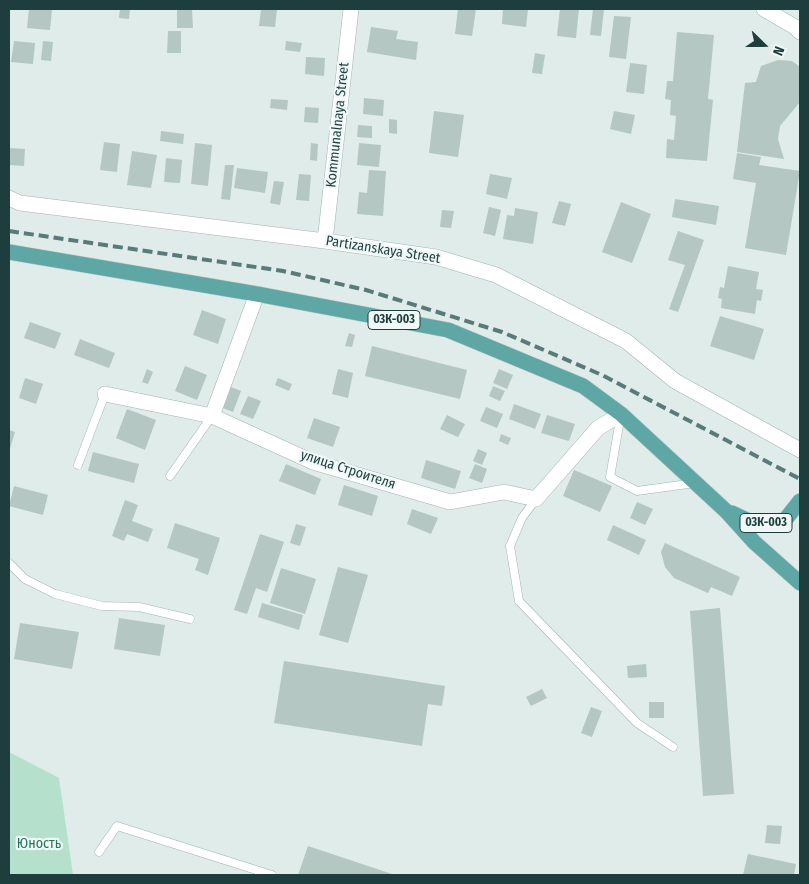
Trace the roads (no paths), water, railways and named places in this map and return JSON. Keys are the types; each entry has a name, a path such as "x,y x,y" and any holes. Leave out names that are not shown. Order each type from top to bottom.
{"main road":[{"name":"03К-003","path":"9,252 257,294 448,330 583,386 621,414 726,511 761,524 786,520 800,501"},
{"path":"726,511 754,542 800,583"}],"street":[{"name":"Kommunalnaya Street","path":"325,241 351,9"},
{"path":"764,9 795,27 800,32"},
{"path":"774,9 800,18"},
{"name":"Partizanskaya Street","path":"9,198 20,203 325,241 436,257 496,275 626,341 675,381 800,450"},
{"path":"212,416 257,294"},
{"name":"улица Строителя","path":"106,394 212,416 313,462 450,502 504,492 536,499"},
{"path":"536,499 598,428 621,414"}],"lane":[{"path":"78,465 106,394"},
{"path":"621,414 610,477 637,491 696,483"},
{"path":"170,476 212,416"},
{"path":"536,499 522,518 510,546 519,601 637,723 673,747"},
{"path":"9,563 25,580 55,594 102,606 140,607 190,619"},
{"path":"99,852 117,826 272,875"}],"railway":[{"path":"9,231 283,271 366,290 502,332 602,375 800,479"}],"park label":[{"name":"Юность","path":"39,844"}]}
